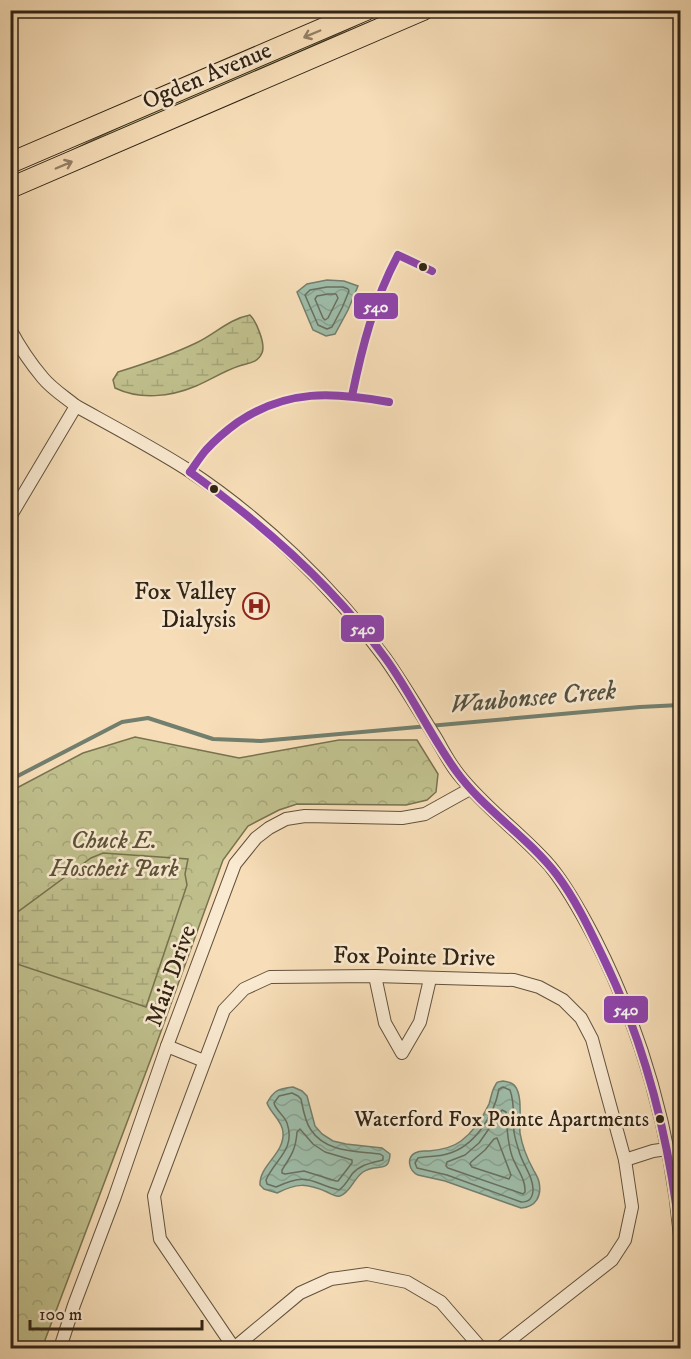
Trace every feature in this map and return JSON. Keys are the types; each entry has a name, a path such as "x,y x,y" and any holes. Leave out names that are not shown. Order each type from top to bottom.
{"main road":[{"name":"Ogden Avenue","path":"10,163 366,10"},
{"name":"Ogden Avenue","path":"10,188 423,10"}],"street":[{"path":"10,329 43,378 76,406 183,466 264,528 307,568 356,621 384,658 470,789 549,865 565,886 580,910 630,1017 656,1103 667,1149 681,1236"},
{"path":"10,517 76,406"},
{"name":"Mair Drive","path":"60,1348 167,1046 235,864 256,838 286,819 305,816 402,818 425,814 470,789"},
{"path":"375,976 385,1023 402,1053 420,1022 430,979"},
{"name":"Fox Pointe Drive","path":"234,1348 160,1239 154,1196 204,1061 224,1010 244,989 270,977 375,976 514,980 539,987 563,1000 581,1017 592,1039 625,1160 632,1207 625,1240 612,1260 500,1348"},
{"path":"167,1046 204,1061"},
{"path":"625,1160 652,1151 667,1149"},
{"path":"234,1348 300,1293 331,1279 367,1274 407,1282 441,1302 481,1348"}],"green space":[{"path":"363,22 246,78 51,161 151,111"},
{"path":"250,315 263,344 262,353 255,361 233,368 196,386 166,395 145,396 115,388 113,380 118,372 187,347 235,320"},
{"name":"Chuck E. Hoscheit Park","path":"135,737 239,758 339,740 417,740 438,774 436,792 427,800 406,805 297,804 279,810 248,826 223,860 42,1348 11,1348 11,791 83,753"},
{"path":"103,853 188,859 185,874 187,885 146,1007 11,962 11,917 91,858"}],"water":[{"path":"327,280 344,281 358,286 335,334 326,336 313,330 297,292 307,284"},
{"path":"503,1081 512,1084 517,1090 520,1102 521,1138 539,1182 540,1192 537,1200 521,1208 445,1181 418,1175 412,1171 410,1164 410,1158 417,1152 446,1148 457,1143 474,1129 489,1104 496,1083"},
{"path":"293,1087 307,1096 315,1126 322,1134 333,1141 382,1148 390,1154 387,1164 363,1172 347,1192 340,1196 307,1186 290,1187 277,1193 264,1189 260,1185 263,1171 283,1140 281,1124 267,1103 277,1091"}],"waterway":[{"name":"Waubonsee Creek","path":"10,780 122,722 148,718 213,739 261,741 680,705"}],"transit line":[{"name":"540","path":"352,396 370,324 382,289 398,255 432,271"},
{"name":"540","path":"190,472 206,450 226,431 256,411 274,404 311,396 330,395 389,402"},
{"name":"540","path":"190,472 271,535 343,606 386,659 467,785 545,861 570,894 617,987 642,1056 662,1126 680,1236"}],"place":[{"name":"Fox Valley Dialysis","path":"256,606"},
{"name":"Waterford Fox Pointe Apartments","path":"660,1119"}]}
